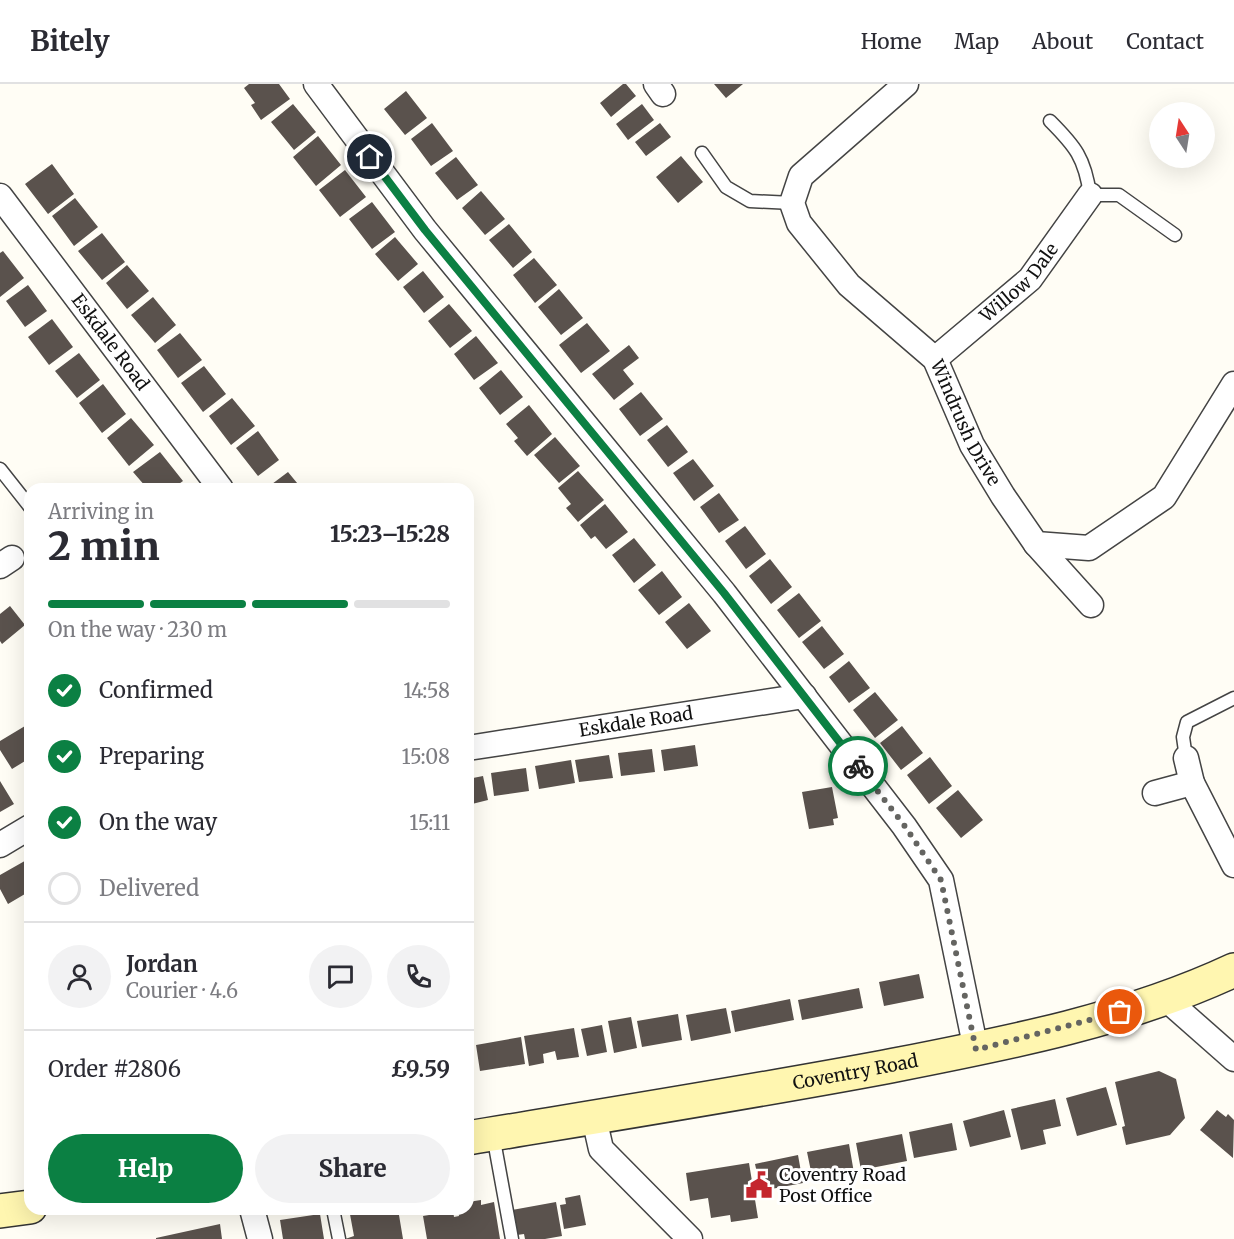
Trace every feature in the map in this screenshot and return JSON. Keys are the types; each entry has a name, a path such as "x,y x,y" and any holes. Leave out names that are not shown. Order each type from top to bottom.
{"main road":[{"name":"Coventry Road","path":"481,1136 742,1094 976,1050 1166,999 1234,970"},
{"path":"0,1211 24,1208"}],"street":[{"path":"316,84 425,230 724,593 904,825 941,880 976,1050"},
{"path":"792,203 801,176 906,84"},
{"name":"Willow Dale","path":"935,359 1030,279 1090,195"},
{"name":"Eskdale Road","path":"0,196 216,483"},
{"name":"Windrush Drive","path":"792,203 799,223 849,285 935,359 972,445 1003,496 1036,544 1091,605"},
{"path":"1036,544 1089,548 1164,497 1230,401"},
{"name":"Eskdale Road","path":"474,747 804,696"},
{"path":"1186,758 1192,783 1234,865"},
{"path":"1155,793 1192,783"},
{"path":"0,845 24,831"},
{"path":"1166,999 1234,1059"},
{"path":"594,1118 601,1149 690,1239"},
{"path":"254,1215 260,1239"}],"lane":[{"path":"1050,121 1073,144 1087,172 1090,195 1119,195 1175,235"},
{"path":"702,153 726,187 750,201 792,203"},
{"path":"0,469 24,499"},
{"path":"1186,758 1183,737 1187,722 1234,698"},
{"path":"481,1136 512,1239"},
{"path":"334,1215 339,1239"}],"building":[{"path":"249,84 279,84 290,99 261,120 251,105 255,103 244,88"},
{"path":"626,84 636,96 611,117 600,103"},
{"path":"714,84 743,84 726,98"},
{"path":"406,91 427,118 405,135 384,109"},
{"path":"293,104 316,132 294,150 271,122"},
{"path":"642,104 654,120 628,140 616,124"},
{"path":"432,123 453,151 431,166 411,139"},
{"path":"660,123 671,137 646,156 635,142"},
{"path":"318,136 341,165 316,186 293,157"},
{"path":"681,156 703,182 678,203 656,177"},
{"path":"456,157 478,185 457,200 435,173"},
{"path":"52,164 74,194 48,214 25,184"},
{"path":"345,170 366,197 340,217 319,190"},
{"path":"481,191 505,219 485,235 462,208"},
{"path":"75,198 98,227 74,246 52,216"},
{"path":"372,202 395,232 372,249 349,219"},
{"path":"509,224 532,252 513,268 489,240"},
{"path":"102,233 125,262 102,280 78,251"},
{"path":"395,237 418,264 398,281 375,254"},
{"path":"3,251 24,278 0,297 0,253"},
{"path":"534,258 557,285 535,303 513,275"},
{"path":"127,265 149,291 127,309 106,283"},
{"path":"423,271 444,297 424,313 403,287"},
{"path":"28,285 47,311 25,327 6,301"},
{"path":"559,289 583,318 561,335 538,307"},
{"path":"153,297 176,325 155,343 131,315"},
{"path":"449,304 472,331 450,348 428,321"},
{"path":"52,319 73,347 49,365 28,337"},
{"path":"587,323 610,351 581,373 559,345"},
{"path":"180,333 202,360 178,378 157,350"},
{"path":"476,336 498,363 474,380 454,354"},
{"path":"629,345 639,358 623,370 634,384 614,400 592,374"},
{"path":"79,353 100,380 77,398 55,371"},
{"path":"204,366 226,394 203,412 181,383"},
{"path":"501,370 523,397 500,415 479,388"},
{"path":"103,384 126,414 102,433 79,403"},
{"path":"641,392 663,419 640,436 619,409"},
{"path":"232,398 255,426 231,445 209,416"},
{"path":"529,405 552,434 527,456 514,441 518,438 506,424"},
{"path":"131,418 154,445 129,466 107,438"},
{"path":"667,425 688,452 668,467 647,440"},
{"path":"258,431 279,460 258,476 236,448"},
{"path":"555,437 580,466 559,483 534,455"},
{"path":"160,452 183,481 180,483 143,483 133,472"},
{"path":"693,459 714,486 694,501 673,473"},
{"path":"578,471 604,500 578,522 566,508 571,504 558,488"},
{"path":"288,472 297,483 273,483"},
{"path":"719,493 739,520 719,533 700,507"},
{"path":"605,504 628,532 606,549 595,536 591,539 580,525"},
{"path":"745,526 766,554 746,569 725,541"},
{"path":"634,538 656,565 634,583 612,555"},
{"path":"770,559 792,587 771,604 749,576"},
{"path":"662,571 682,597 659,615 638,590"},
{"path":"799,593 821,621 799,638 777,610"},
{"path":"689,603 711,631 687,649 665,622"},
{"path":"10,606 24,624 2,644 0,641 0,614"},
{"path":"822,626 844,654 824,669 802,642"},
{"path":"849,661 870,688 849,703 829,677"},
{"path":"875,692 898,720 875,738 853,710"},
{"path":"902,726 923,753 901,770 880,743"},
{"path":"24,727 24,762 12,769 0,750 0,741"},
{"path":"695,745 698,766 664,771 661,750"},
{"path":"652,749 655,772 621,776 618,753"},
{"path":"609,755 613,778 579,782 575,760"},
{"path":"930,757 952,786 929,804 907,775"},
{"path":"571,760 575,783 539,789 535,766"},
{"path":"526,768 529,791 494,796 491,773"},
{"path":"483,776 488,800 474,804 474,778"},
{"path":"0,781 14,804 0,812"},
{"path":"832,787 838,818 833,819 834,825 809,829 802,792"},
{"path":"958,790 983,820 961,838 936,808"},
{"path":"24,861 24,895 8,904 0,889 0,875"},
{"path":"919,974 924,998 884,1006 879,982"},
{"path":"859,988 863,1008 802,1020 798,1000"},
{"path":"790,999 794,1020 735,1032 731,1011"},
{"path":"726,1008 731,1033 691,1041 686,1015"},
{"path":"678,1014 682,1040 642,1047 637,1021"},
{"path":"631,1017 637,1048 614,1053 608,1021"},
{"path":"602,1025 607,1052 587,1056 581,1029"},
{"path":"574,1028 579,1057 557,1060 555,1051 543,1054 544,1063 529,1066 524,1036"},
{"path":"521,1037 525,1064 480,1071 476,1045"},
{"path":"1159,1071 1176,1079 1185,1118 1170,1135 1126,1145 1122,1127 1125,1126 1115,1082"},
{"path":"1106,1087 1117,1125 1077,1136 1066,1098"},
{"path":"1055,1099 1061,1126 1043,1130 1046,1144 1021,1150 1011,1109"},
{"path":"1004,1110 1011,1137 970,1147 963,1121"},
{"path":"1217,1110 1226,1117 1228,1114 1234,1120 1233,1158 1200,1130"},
{"path":"952,1123 957,1150 914,1158 909,1132"},
{"path":"902,1134 907,1161 861,1170 856,1143"},
{"path":"849,1144 854,1173 813,1181 807,1152"},
{"path":"798,1155 803,1183 761,1191 755,1164"},
{"path":"749,1163 758,1218 731,1222 730,1215 711,1218 708,1198 690,1201 686,1173"},
{"path":"580,1195 586,1225 564,1229 560,1205 566,1204 565,1198"},
{"path":"481,1200 481,1205 494,1202 500,1239 427,1239 423,1216 474,1215 474,1201"},
{"path":"556,1202 562,1236 525,1239 524,1234 517,1235 512,1210"},
{"path":"320,1215 324,1239 283,1239 280,1220"},
{"path":"350,1215 399,1215 403,1239 345,1239 354,1236"},
{"path":"220,1224 222,1239 156,1239 156,1238"}],"way so far":[{"path":"858,766 904,825 941,880 976,1050 1120,1012"}],"place":[{"name":"Coventry Road Post Office","path":"759,1185"}],"route":[{"path":"370,157 425,230 724,593 858,766"}]}
